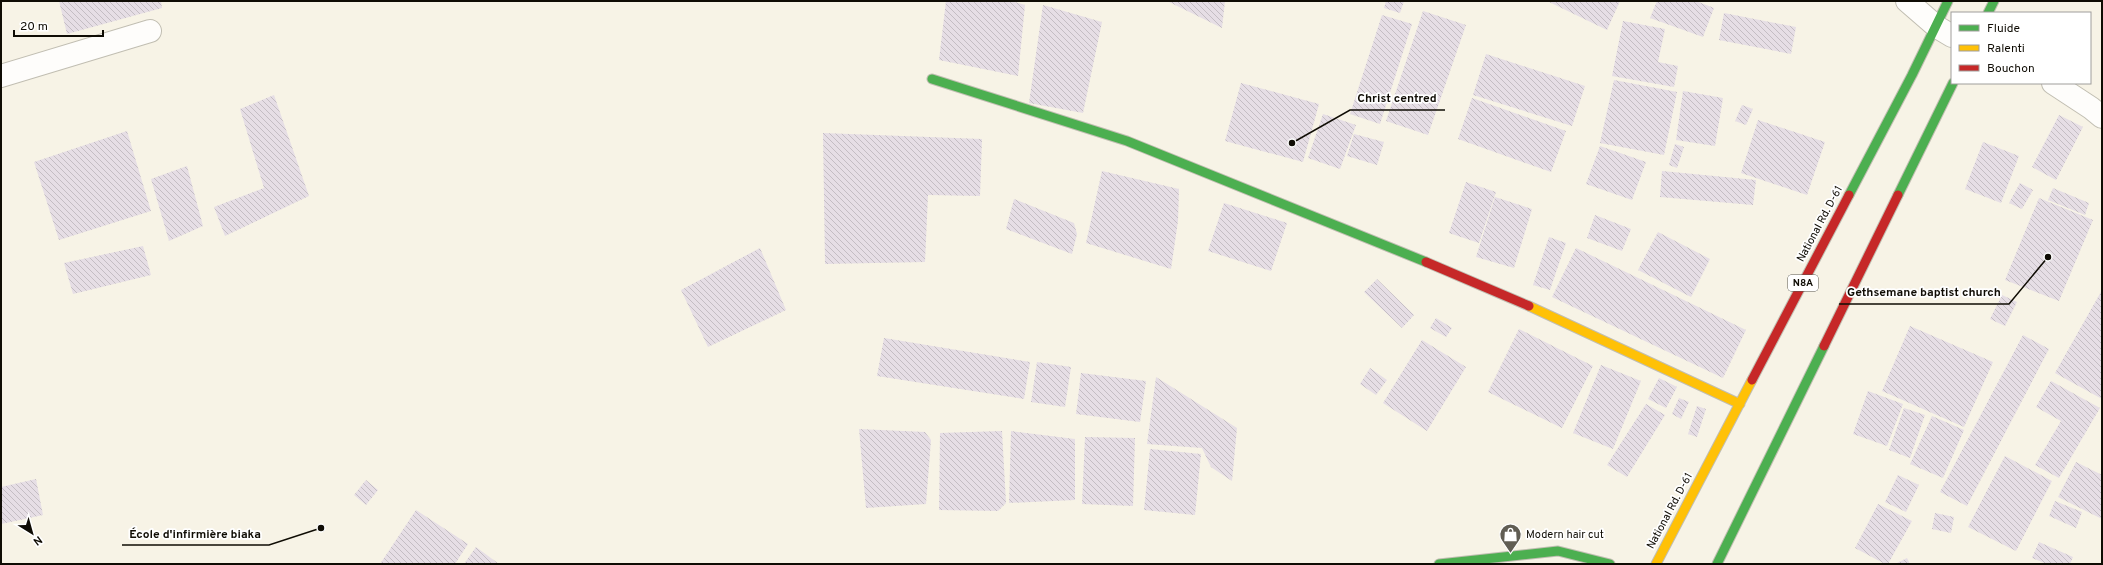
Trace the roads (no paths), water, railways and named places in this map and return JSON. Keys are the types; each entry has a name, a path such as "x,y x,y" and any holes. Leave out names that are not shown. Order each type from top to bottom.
{"main road":[{"name":"National Rd. D-61","path":"1656,564 1740,404 1944,31 1948,1"},
{"path":"1988,12 1994,1"},
{"path":"932,79 1127,142 1478,282 1740,404"},
{"path":"1717,564 1953,84"},
{"path":"1439,564 1558,551 1610,564"}],"street":[{"path":"1907,1 1944,31"},
{"path":"1,76 150,31"},
{"path":"2055,84 2102,117"}],"place":[{"name":"Christ centred","path":"1292,143"},
{"name":"Gethsemane baptist church","path":"2048,257"},
{"name":"École d'infirmière biaka","path":"321,528"},
{"name":"Modern hair cut","path":"1510,554"}]}
